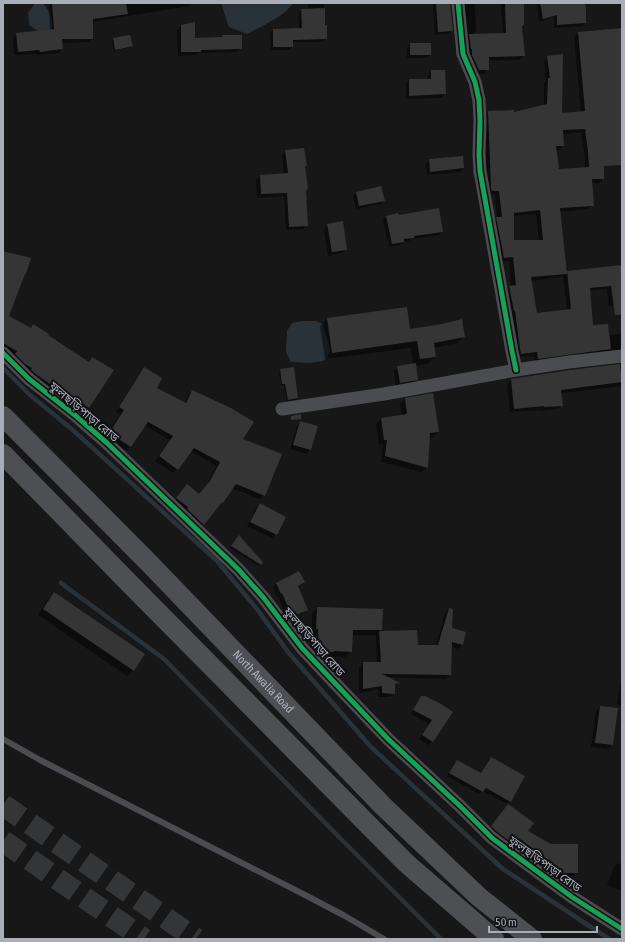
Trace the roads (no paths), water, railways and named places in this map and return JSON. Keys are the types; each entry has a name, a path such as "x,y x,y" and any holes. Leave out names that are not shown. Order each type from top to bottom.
{"main road":[{"name":"North Awalia Road","path":"3,416 145,558 383,806 479,897 532,939"},
{"path":"3,454 406,863 494,939"},
{"path":"77,530 98,511"},
{"path":"125,579 145,558"}],"street":[{"path":"458,3 463,54 479,100 480,171 516,370"},
{"name":"ফুলছড়িপাড়া রোড","path":"3,353 30,379 107,443 238,569 263,597 302,648 327,675 388,739 492,838 572,897 622,929"},
{"path":"282,409 384,394 516,370 622,356"}],"lane":[{"path":"3,739 40,760 326,906 384,939"}],"waterway":[{"path":"3,368 30,395 74,431 217,561 257,609 288,652 371,747 503,869 609,939"},
{"path":"61,583 164,659 441,939"}],"tunnel":[{"path":"3,805 196,939"},
{"path":"3,841 144,939"}]}
